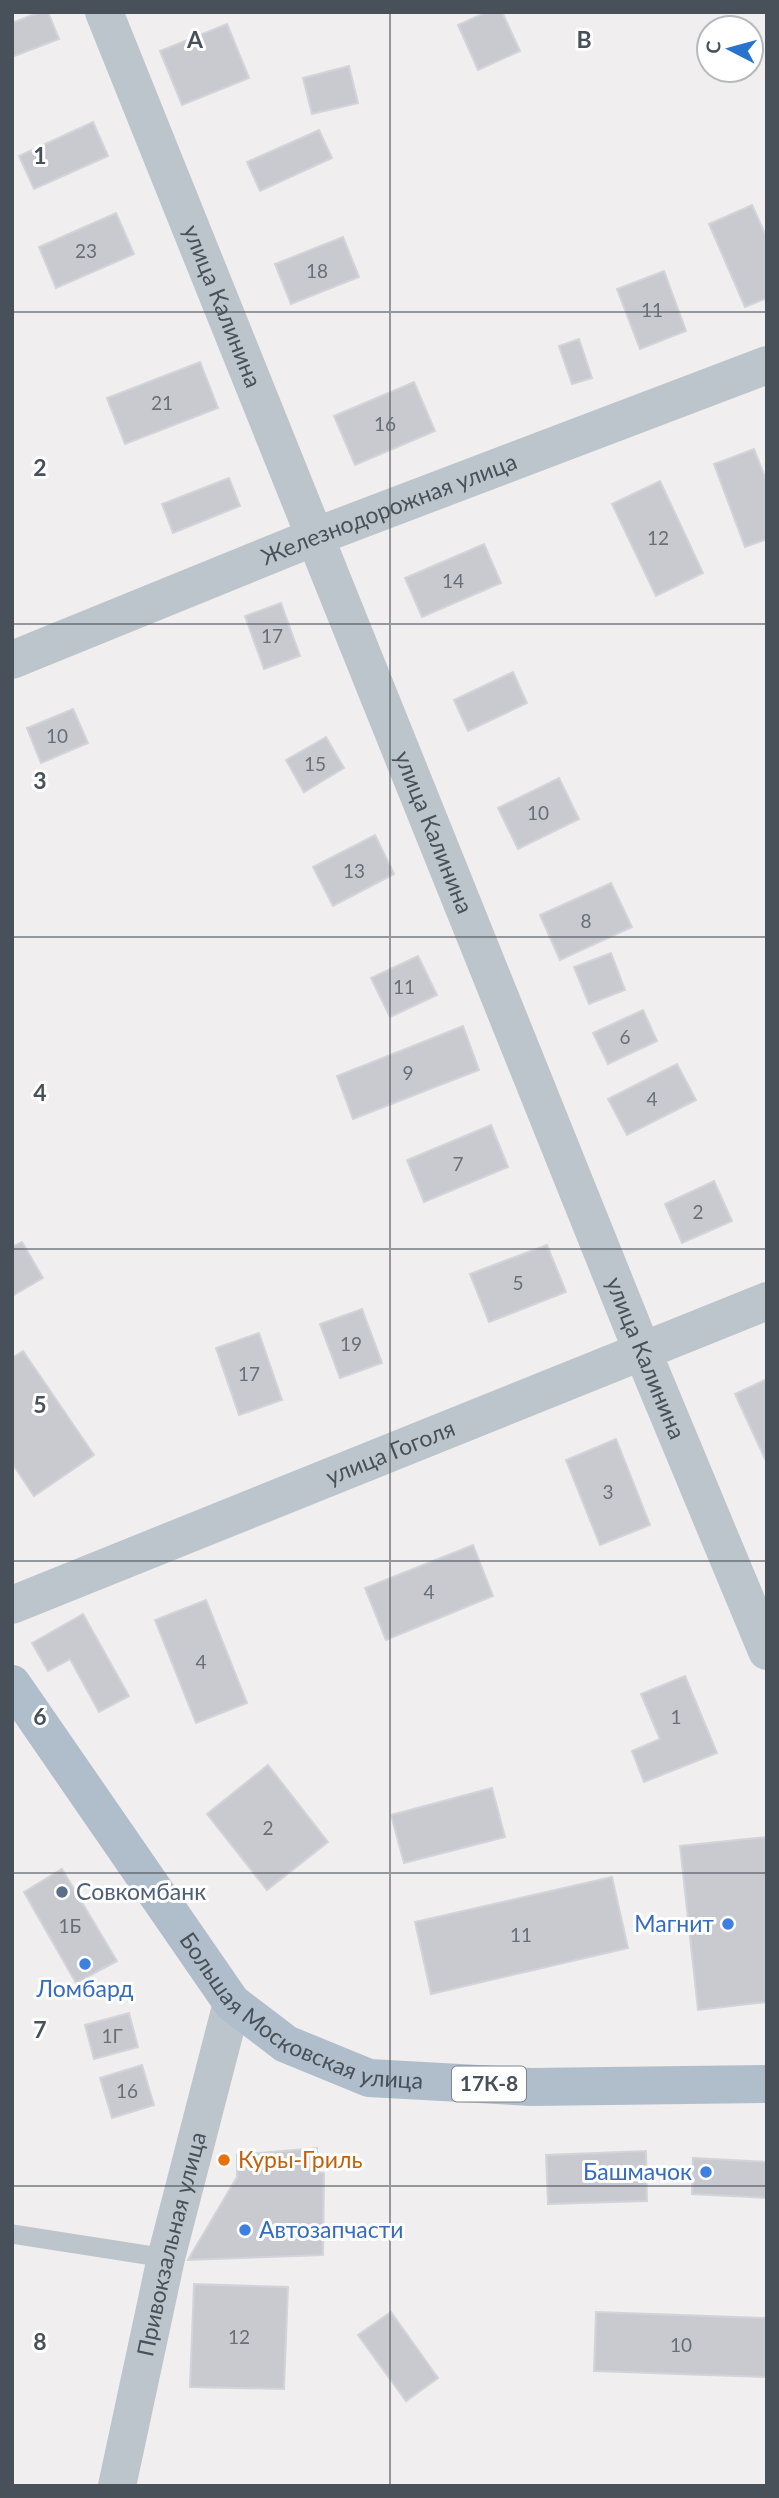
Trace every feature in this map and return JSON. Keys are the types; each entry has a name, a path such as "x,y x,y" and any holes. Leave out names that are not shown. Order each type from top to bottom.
{"main road":[{"name":"Большая Московская улица","path":"12,1684 232,2003 286,2044 369,2078 531,2087 767,2084"}],"street":[{"name":"улица Калинина","path":"104,12 317,536 643,1353 767,1651"},
{"name":"Железнодорожная улица","path":"12,660 317,536 767,365"},
{"name":"улица Гоголя","path":"12,1605 767,1301"},
{"name":"Привокзальная улица","path":"117,2486 166,2258 232,2003"}],"lane":[{"path":"12,2234 166,2258"}],"building":[{"path":"40,12 48,12 59,39 12,57 12,23"},
{"path":"487,12 502,12 520,51 478,70 458,25"},
{"path":"227,24 249,78 182,105 160,51"},
{"path":"349,66 358,103 312,114 303,78"},
{"path":"93,122 108,156 34,189 19,156"},
{"path":"319,130 332,158 260,191 247,162"},
{"path":"752,205 767,238 767,298 745,307 709,224"},
{"path":"116,213 134,254 56,288 39,247"},
{"path":"343,237 359,277 291,304 275,264"},
{"path":"664,271 686,331 640,349 617,289"},
{"path":"579,339 592,378 572,384 559,346"},
{"path":"200,362 218,408 125,444 107,398"},
{"path":"414,382 435,431 355,465 334,416"},
{"path":"754,449 767,482 767,539 745,547 714,464"},
{"path":"229,478 240,506 173,533 162,504"},
{"path":"660,481 703,573 656,596 612,504"},
{"path":"484,544 501,583 422,617 405,578"},
{"path":"281,603 300,656 264,669 245,616"},
{"path":"513,672 527,703 468,731 454,700"},
{"path":"73,709 88,743 41,763 27,728"},
{"path":"326,737 344,768 304,792 286,760"},
{"path":"559,778 579,819 518,849 498,808"},
{"path":"375,835 394,874 333,906 313,867"},
{"path":"611,883 632,927 560,960 540,915"},
{"path":"611,953 625,990 589,1004 574,967"},
{"path":"418,956 437,995 390,1017 371,978"},
{"path":"643,1010 657,1041 608,1064 593,1033"},
{"path":"463,1026 479,1070 353,1119 337,1076"},
{"path":"677,1064 696,1100 627,1135 608,1099"},
{"path":"491,1125 508,1167 424,1202 407,1160"},
{"path":"714,1181 732,1221 682,1243 665,1204"},
{"path":"22,1242 43,1278 12,1296 12,1247"},
{"path":"547,1245 566,1292 489,1322 470,1274"},
{"path":"362,1309 382,1363 340,1378 320,1324"},
{"path":"259,1333 282,1400 239,1415 216,1348"},
{"path":"23,1351 94,1455 34,1496 12,1463 12,1358"},
{"path":"767,1379 767,1458 765,1459 735,1394"},
{"path":"616,1439 650,1525 600,1545 566,1460"},
{"path":"473,1545 493,1596 386,1640 365,1588"},
{"path":"206,1600 247,1703 196,1723 155,1620"},
{"path":"83,1614 129,1696 99,1712 70,1659 48,1671 32,1643"},
{"path":"685,1676 717,1753 644,1782 632,1751 660,1739 641,1694"},
{"path":"268,1765 328,1842 267,1890 207,1814"},
{"path":"492,1788 505,1837 404,1863 391,1815"},
{"name":"Магнит","path":"767,1837 767,2002 698,2010 680,1846"},
{"path":"62,1869 117,1961 76,1983 24,1892"},
{"path":"612,1877 628,1948 431,1994 415,1922"},
{"path":"129,2013 138,2047 94,2059 85,2025"},
{"path":"142,2065 154,2105 112,2118 100,2078"},
{"path":"317,2148 317,2172 324,2173 323,2255 188,2260 237,2177 237,2155"},
{"path":"646,2151 647,2201 548,2204 546,2155"},
{"path":"693,2158 767,2162 767,2198 692,2194"},
{"path":"194,2284 288,2287 284,2389 190,2387"},
{"path":"391,2312 438,2378 406,2401 358,2335"},
{"path":"596,2312 767,2318 767,2377 594,2371"}],"place":[{"name":"Совкомбанк","path":"62,1892"},
{"name":"Магнит","path":"728,1924"},
{"name":"Ломбард","path":"85,1964"},
{"name":"Куры-Гриль","path":"224,2160"},
{"name":"Башмачок","path":"706,2172"},
{"name":"Автозапчасти","path":"245,2230"}]}
